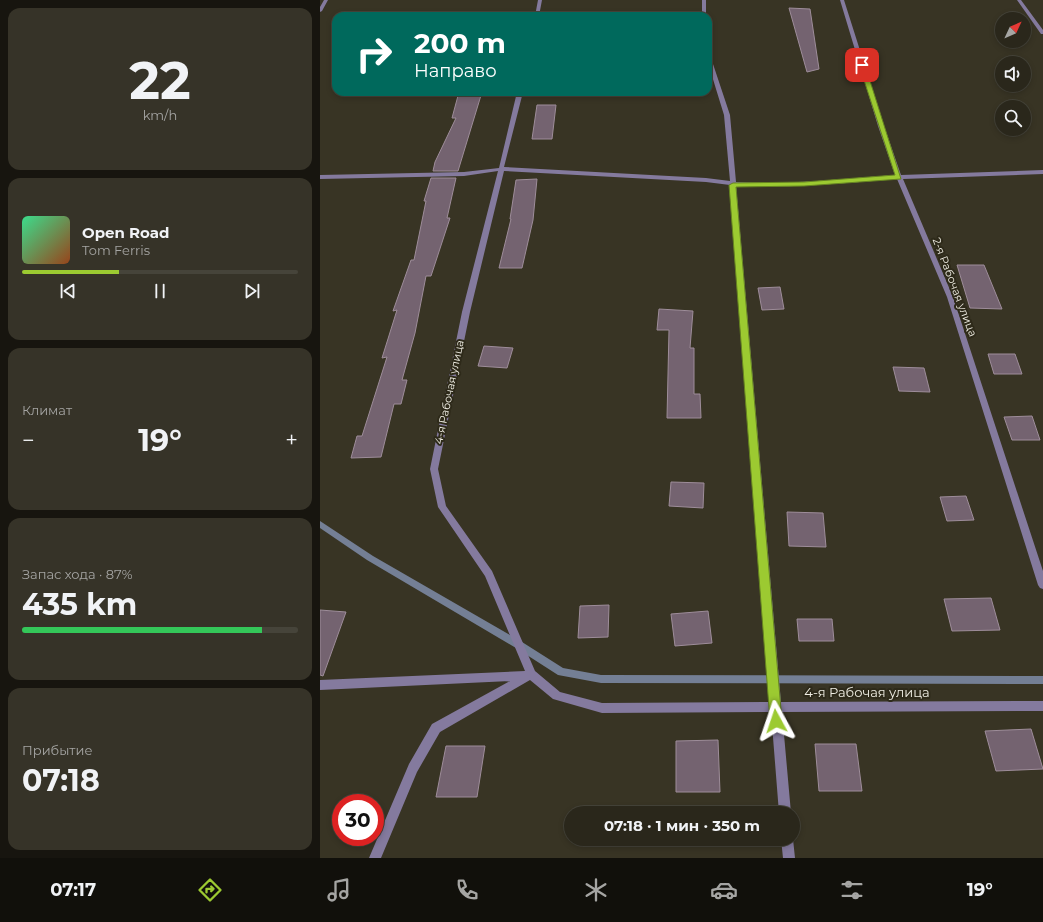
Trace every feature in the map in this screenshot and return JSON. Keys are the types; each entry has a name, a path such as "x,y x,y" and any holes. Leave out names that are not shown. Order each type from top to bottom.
{"street":[{"path":"320,11 326,0"},
{"path":"538,12 540,0"},
{"path":"704,0 704,12"},
{"name":"2-я Рабочая улица","path":"842,0 881,126 899,177 950,296 1043,585"},
{"path":"1019,0 1043,33"},
{"path":"712,68 727,115 784,806"},
{"name":"4-я Рабочая улица","path":"519,96 466,312 434,469 442,508 489,574 531,674 557,696 602,708 775,706 1043,706"},
{"path":"320,177 464,174 501,169 706,180 733,185 804,184 899,177 1043,172"},
{"path":"320,685 531,674"},
{"path":"375,858 413,768 436,728 531,674"},
{"path":"788,846 789,858"}],"building":[{"path":"789,8 810,9 819,69 807,72"},
{"path":"458,96 481,96 458,171 433,171 435,162 456,118 452,118"},
{"path":"537,105 556,105 552,139 532,139"},
{"path":"431,178 456,178 447,218 450,218 431,276 426,276 415,333 402,380 407,380 401,404 394,404 381,457 351,458 357,436 362,436 387,357 382,358 397,310 393,311 411,260 414,260 426,201 424,201"},
{"path":"537,179 533,220 522,268 499,268 511,219 516,180"},
{"path":"957,265 984,265 1002,309 970,308"},
{"path":"780,287 784,309 762,310 758,288"},
{"path":"659,309 693,311 690,348 694,348 694,394 700,394 701,418 667,418 669,330 657,330"},
{"path":"484,346 513,348 507,368 478,366"},
{"path":"988,354 1015,354 1022,374 994,374"},
{"path":"893,367 924,368 930,392 899,391"},
{"path":"1032,416 1040,440 1012,440 1004,417"},
{"path":"671,482 704,483 703,508 669,506"},
{"path":"966,496 974,520 947,521 940,497"},
{"path":"787,512 823,513 826,547 789,546"},
{"path":"991,598 1000,630 952,631 944,599"},
{"path":"609,605 608,637 578,638 580,606"},
{"path":"320,610 346,612 323,676 320,675"},
{"path":"708,611 712,643 675,646 671,614"},
{"path":"797,619 832,619 834,641 799,641"},
{"path":"1031,729 1043,769 996,771 985,731"},
{"path":"718,740 720,792 676,792 676,741"},
{"path":"815,744 856,744 862,791 819,791"},
{"path":"446,746 485,746 477,797 436,797"}],"waterway":[{"path":"320,524 370,558 519,645 561,672 601,679 1043,680"}],"route":[{"path":"776,721 733,185 804,184 899,177 862,65"}]}
